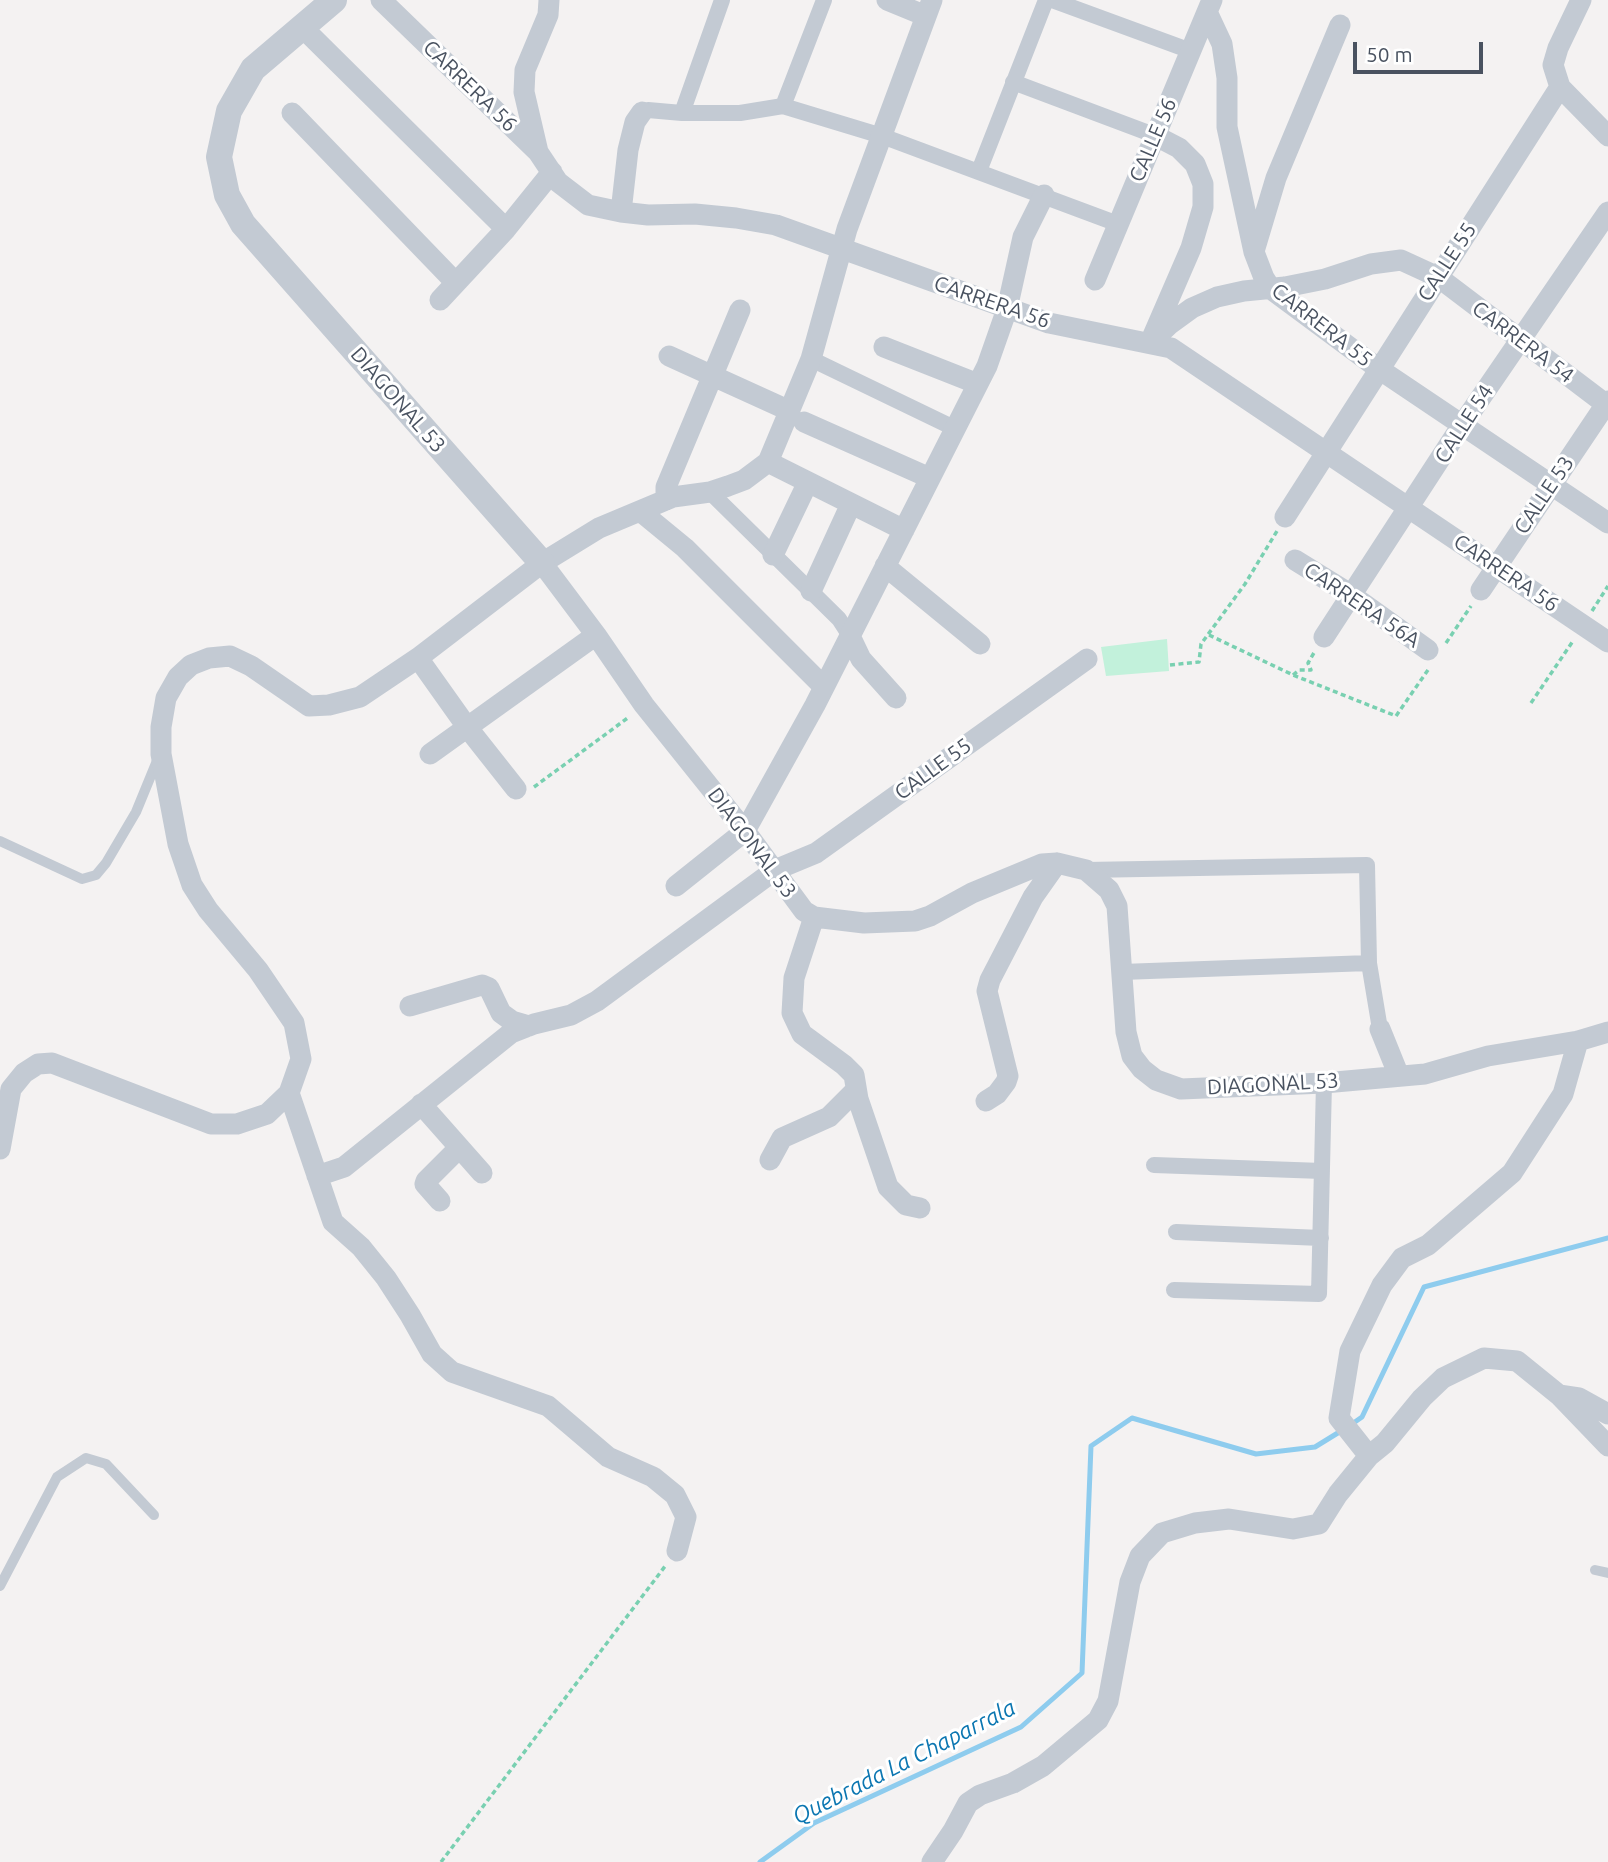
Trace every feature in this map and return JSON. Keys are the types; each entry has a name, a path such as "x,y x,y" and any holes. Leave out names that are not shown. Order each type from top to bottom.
{"street":[{"name":"DIAGONAL 53","path":"334,0 253,69 229,111 219,157 227,194 243,224 542,563 644,705 745,831 804,911 814,917 864,923 915,921 930,916 972,893 1042,864 1057,863 1086,870 1109,890 1116,906 1126,1032 1132,1056 1142,1069 1156,1080 1181,1088 1324,1083 1425,1074 1488,1056 1578,1041 1608,1032"},
{"name":"CARRERA 56","path":"381,0 538,152 558,181 588,205 621,212 736,218 776,225 1049,323 1171,348 1608,642"},
{"path":"538,152 524,92 526,70 548,15 550,0"},
{"path":"682,113 722,0"},
{"path":"783,106 824,0"},
{"path":"0,1149 11,1089 24,1073 38,1064 52,1063 211,1124 237,1124 267,1114 289,1093 301,1059 294,1023 258,970 208,910 192,885 178,844 161,754 161,727 166,698 178,677 191,665 209,658 230,656 250,666 309,706 329,705 360,697 418,658 542,563 599,528 666,500 710,492 744,480 768,462 797,416 847,229 929,8 887,0"},
{"path":"979,172 1045,0"},
{"path":"1052,0 1191,51"},
{"path":"1581,0 1558,48 1553,65 1560,87 1608,136"},
{"name":"CALLE 56","path":"1095,280 1210,7"},
{"name":"CARRERA 55","path":"1210,7 1222,44 1227,78 1227,127 1254,252 1264,278 1272,289 1379,369 1608,523"},
{"path":"1254,252 1276,178 1340,25"},
{"path":"302,27 506,229"},
{"path":"1013,82 1154,135 1179,148 1195,164 1203,184 1203,207 1191,248 1150,343"},
{"name":"CALLE 55","path":"1285,517 1560,87"},
{"path":"621,212 628,150 635,122 642,112 740,113 783,106 882,136 1118,224"},
{"path":"292,113 456,283"},
{"path":"440,300 506,229 552,172"},
{"path":"676,886 745,831 824,687 987,366 1007,309 1023,237 1044,195"},
{"name":"CALLE 54","path":"1324,637 1462,425 1608,212"},
{"name":"CARRERA 54","path":"1150,343 1192,308 1244,290 1272,289 1325,279 1387,261 1401,260 1438,277 1607,404"},
{"path":"666,500 666,487 740,310"},
{"path":"884,346 978,384"},
{"path":"669,356 930,478"},
{"path":"811,359 954,428"},
{"name":"CALLE 53","path":"1481,590 1607,404"},
{"path":"768,462 904,530"},
{"path":"773,555 808,482"},
{"path":"710,492 839,619 861,659 896,698"},
{"path":"811,592 851,504"},
{"path":"640,511 685,548 824,687"},
{"name":"CARRERA 56A","path":"1295,560 1435,652"},
{"path":"885,566 980,644"},
{"path":"430,754 596,635"},
{"path":"418,658 516,789"},
{"name":"CALLE 55","path":"317,1176 344,1167 511,1033 571,1015 597,1001 775,870 816,853 1087,659"},
{"path":"986,1101 997,1094 1008,1076 986,991 1033,897 1057,863"},
{"path":"1086,870 1367,865 1369,963 1380,1029 1399,1076"},
{"path":"814,917 794,978 792,1013 802,1034 854,1075 856,1090 888,1187 906,1205 920,1208"},
{"path":"1122,972 1369,963"},
{"path":"410,1006 482,985 489,988 501,1013 512,1021 529,1026"},
{"path":"1363,1449 1339,1418 1350,1351 1382,1285 1402,1258 1428,1245 1511,1173 1563,1094 1578,1041"},
{"path":"1174,1290 1319,1294 1324,1083"},
{"path":"770,1160 782,1138 829,1118 856,1090"},
{"path":"289,1093 333,1222 361,1247 386,1278 432,1354 452,1372 548,1406 608,1457 653,1477 675,1495 686,1517 677,1551"},
{"path":"421,1104 482,1173"},
{"path":"440,1201 425,1184 426,1181 458,1149"},
{"path":"1154,1165 1322,1171"},
{"path":"1175,1232 1321,1238"},
{"path":"932,1862 968,1803 1043,1766 1098,1720 1108,1701 1130,1582 1140,1556 1162,1532 1195,1523 1229,1519 1293,1529 1319,1524 1363,1449 1385,1443 1422,1398 1443,1378 1484,1358 1517,1361 1559,1395 1608,1446"},
{"path":"1559,1395 1579,1398 1608,1414"}],"lane":[{"path":"0,841 82,879 96,875 136,812 161,754"},
{"path":"0,1586 57,1477 86,1458 106,1464 154,1515"},
{"path":"1595,1570 1608,1573"}],"path":[{"path":"1170,665 1199,662 1201,644 1270,545 1285,517"},
{"path":"1531,703 1608,586"},
{"path":"1209,635 1293,675 1396,716 1435,652 1481,590"},
{"path":"1293,675 1299,670 1311,670 1308,663 1324,637"},
{"path":"516,789 530,790 644,705"},
{"path":"441,1862 677,1551"}],"green space":[{"path":"1167,639 1169,671 1106,676 1101,647"}],"waterway":[{"name":"Quebrada La Chaparrala","path":"1352,1424 1362,1417 1424,1287 1608,1238"},
{"name":"Quebrada La Chaparrala","path":"760,1862 814,1823 1021,1727 1082,1673 1091,1446 1132,1418 1256,1454 1315,1447 1341,1431"}]}
